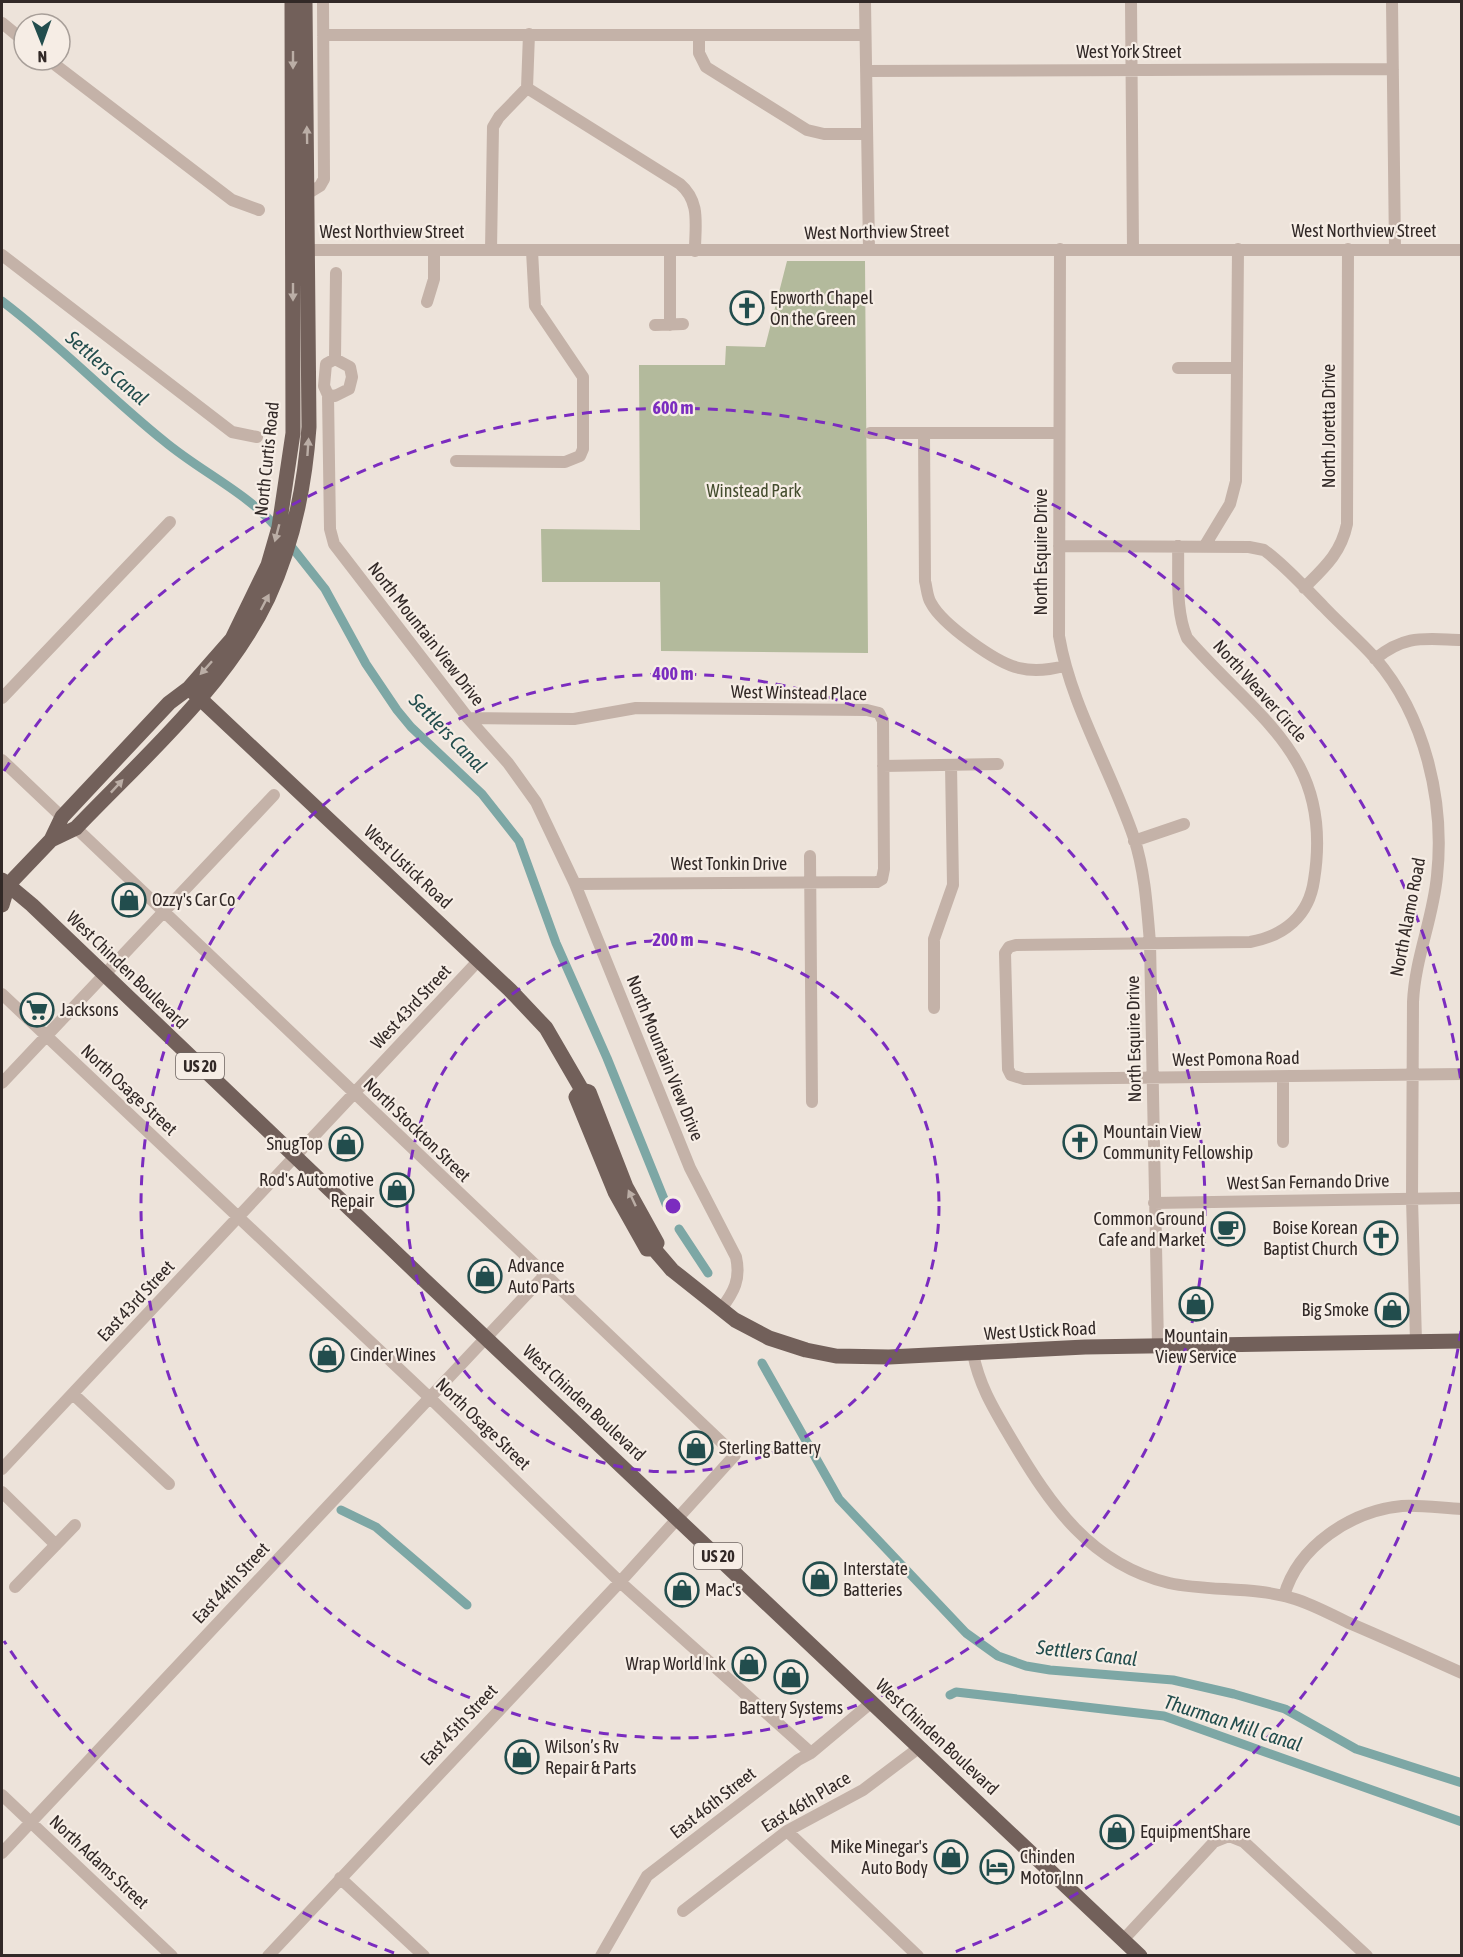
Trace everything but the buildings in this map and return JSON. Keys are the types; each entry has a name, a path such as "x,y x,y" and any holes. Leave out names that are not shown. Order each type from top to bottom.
{"main road":[{"name":"North Curtis Road","path":"292,2 301,250"},
{"name":"North Curtis Road","path":"4,884 51,840 76,828 194,693 232,639 274,567 292,503 301,250 307,194 305,2"},
{"name":"North Curtis Road","path":"51,840 62,817 169,703 194,693"},
{"name":"West Ustick Road","path":"194,693 479,960 546,1028 582,1090 589,1092 626,1187 657,1243 654,1249 672,1270 735,1320 769,1338 806,1350 861,1358 1158,1346 1461,1341"},
{"path":"2,905 4,884"},
{"name":"West Chinden Boulevard","path":"4,884 32,905 1140,1956"}],"street":[{"path":"307,194 320,186 324,179 323,2"},
{"path":"865,2 869,250"},
{"path":"1131,2 1133,249"},
{"path":"1392,2 1395,250"},
{"path":"491,250 494,127 499,117 527,88 529,34"},
{"path":"323,35 866,35"},
{"path":"699,35 699,53 706,67 807,130 824,134 867,134"},
{"name":"West York Street","path":"866,71 1393,69"},
{"path":"65,72 232,200 260,210"},
{"path":"527,88 680,184 691,194 695,209 695,251"},
{"name":"North Esquire Drive","path":"1060,249 1059,636 1064,666 1134,841 1144,881 1150,943 1158,1346"},
{"path":"1204,547 1230,504 1236,481 1238,249"},
{"name":"North Joretta Drive","path":"1304,588 1333,560 1343,542 1347,524 1348,249"},
{"name":"West Northview Street","path":"301,250 1461,250"},
{"path":"427,302 433,286 434,250"},
{"path":"456,461 565,462 580,456 584,449 582,377 535,306 532,251"},
{"path":"670,251 670,325"},
{"path":"2,255 232,432 257,436"},
{"path":"335,359 336,273"},
{"path":"655,324 683,324"},
{"path":"335,359 350,367 351,384 344,393 328,395 324,386 324,369 328,361 335,359"},
{"path":"1178,368 1238,368"},
{"name":"North Mountain View Drive","path":"328,395 330,529 338,552 468,718 508,763 536,802 575,884 690,1168 736,1257 740,1271 737,1284 721,1309"},
{"path":"870,433 1059,433"},
{"path":"924,433 925,581 931,604 943,619 1005,664 1019,669 1044,671 1064,666"},
{"path":"2,698 170,522"},
{"name":"North Alamo Road","path":"1059,546 1249,547 1264,550 1375,659 1393,682 1421,740 1437,806 1440,842 1437,879 1414,975 1412,1198 1416,1341"},
{"name":"North Weaver Circle","path":"1011,1075 1008,1069 1005,953 1009,947 1016,945 1250,942 1268,939 1282,932 1305,909 1313,887 1320,848 1313,800 1298,761 1276,732 1187,638 1182,625 1180,609 1178,546"},
{"path":"1375,659 1392,645 1413,638 1461,640"},
{"name":"West Winstead Place","path":"468,718 574,719 636,708 867,710 879,713 883,721 883,766"},
{"path":"2,760 62,817"},
{"path":"883,766 998,764"},
{"path":"934,1008 934,939 953,885 951,765"},
{"name":"West Tonkin Drive","path":"575,884 810,882 873,884 882,879 884,868 883,766"},
{"path":"2,1083 274,795"},
{"path":"1134,841 1184,824"},
{"name":"North Stockton Street","path":"76,828 544,1276 735,1455"},
{"path":"810,855 812,1102"},
{"name":"West 43rd Street","path":"296,1157 479,960"},
{"name":"North Osage Street","path":"2,994 430,1398 620,1582 810,1753"},
{"name":"West Pomona Road","path":"1011,1075 1024,1079 1461,1074"},
{"path":"1283,1077 1283,1142"},
{"name":"East 43rd Street","path":"2,1469 296,1157"},
{"name":"West San Fernando Drive","path":"1154,1203 1461,1198"},
{"name":"East 44th Street","path":"2,1853 544,1276"},
{"path":"973,1353 977,1375 985,1394 1042,1491 1071,1526 1094,1545 1121,1562 1168,1582 1284,1596 1461,1673"},
{"path":"73,1394 169,1484"},
{"name":"East 45th Street","path":"268,1956 620,1582 735,1455"},
{"path":"2,1492 56,1545"},
{"path":"1284,1596 1295,1569 1319,1542 1342,1525 1370,1512 1402,1506 1461,1509"},
{"path":"15,1587 75,1525"},
{"name":"East 46th Street","path":"600,1956 647,1876 810,1753 872,1702"},
{"name":"East 46th Place","path":"682,1911 787,1831 863,1790 920,1747"},
{"name":"North Adams Street","path":"2,1795 172,1956"},
{"path":"787,1831 918,1956"},
{"path":"1123,1940 1214,1842 1229,1836 1244,1842 1367,1956"},
{"path":"340,1878 424,1956"}],"green space":[{"name":"Winstead Park","path":"787,261 865,261 868,653 661,651 660,582 542,582 541,529 640,530 639,365 725,365 726,346 765,347"}],"waterway":[{"name":"Settlers Canal","path":"2,301 164,441 239,494 279,530"},
{"name":"Settlers Canal","path":"287,541 325,589 366,664 397,710 411,727 482,794 519,841 556,943 607,1058 666,1204"},
{"name":"Settlers Canal","path":"679,1229 708,1273"},
{"name":"Settlers Canal","path":"762,1363 839,1499 966,1633 998,1656 1026,1666 1050,1670 1173,1680 1234,1694 1285,1709 1356,1749 1462,1783"},
{"name":"Thurman Mill Canal","path":"341,1510 376,1527 467,1605"},
{"name":"Thurman Mill Canal","path":"950,1695 956,1692 1164,1716 1462,1822"}],"place":[{"name":"Epworth Chapel On the Green","path":"747,308"},
{"name":"Ozzy's Car Co","path":"129,900"},
{"name":"Jacksons","path":"37,1010"},
{"name":"Mountain View Community Fellowship","path":"1080,1142"},
{"name":"SnugTop","path":"346,1144"},
{"name":"Rod's Automotive Repair","path":"397,1190"},
{"name":"Common Ground Cafe and Market","path":"1228,1229"},
{"name":"Boise Korean Baptist Church","path":"1381,1238"},
{"name":"Advance Auto Parts","path":"485,1276"},
{"name":"Mountain View Service","path":"1196,1304"},
{"name":"Big Smoke","path":"1392,1310"},
{"name":"Cinder Wines","path":"327,1355"},
{"name":"Sterling Battery","path":"696,1448"},
{"name":"Interstate Batteries","path":"820,1579"},
{"name":"Mac's","path":"682,1590"},
{"name":"Wrap World Ink","path":"749,1664"},
{"name":"Battery Systems","path":"791,1677"},
{"name":"Wilson’s Rv Repair & Parts","path":"522,1757"},
{"name":"EquipmentShare","path":"1117,1832"},
{"name":"Mike Minegar's Auto Body","path":"951,1857"},
{"name":"Chinden Motor Inn","path":"997,1867"}]}
